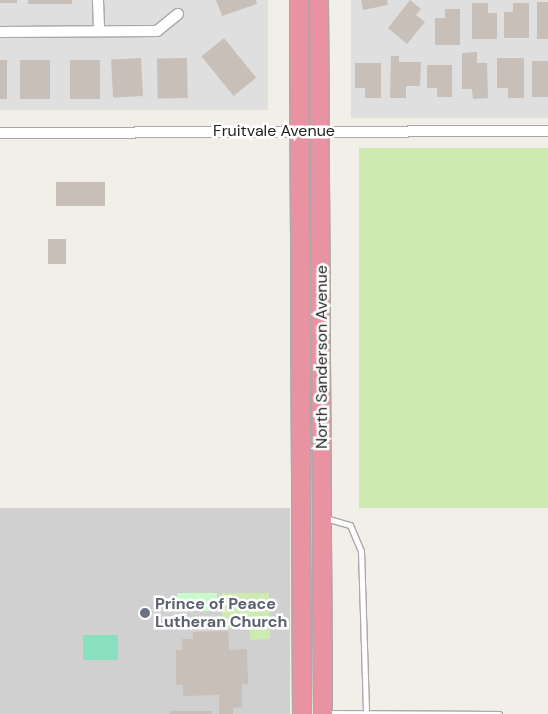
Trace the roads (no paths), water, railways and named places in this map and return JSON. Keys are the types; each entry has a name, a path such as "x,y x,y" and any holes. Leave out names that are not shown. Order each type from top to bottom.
{"highway":[{"name":"North Sanderson Avenue","path":"299,0 302,714"},
{"name":"North Sanderson Avenue","path":"319,0 323,713"},
{"path":"301,432 310,438 312,509 322,517"}],"street":[{"path":"98,0 98,31"},
{"path":"0,32 157,31 178,14"},
{"name":"Fruitvale Avenue","path":"0,133 320,130 548,131"}],"lane":[{"path":"322,517 350,525 361,550 366,713"},
{"path":"323,713 499,714"}],"place":[{"name":"Prince of Peace Lutheran Church","path":"145,613"}]}
